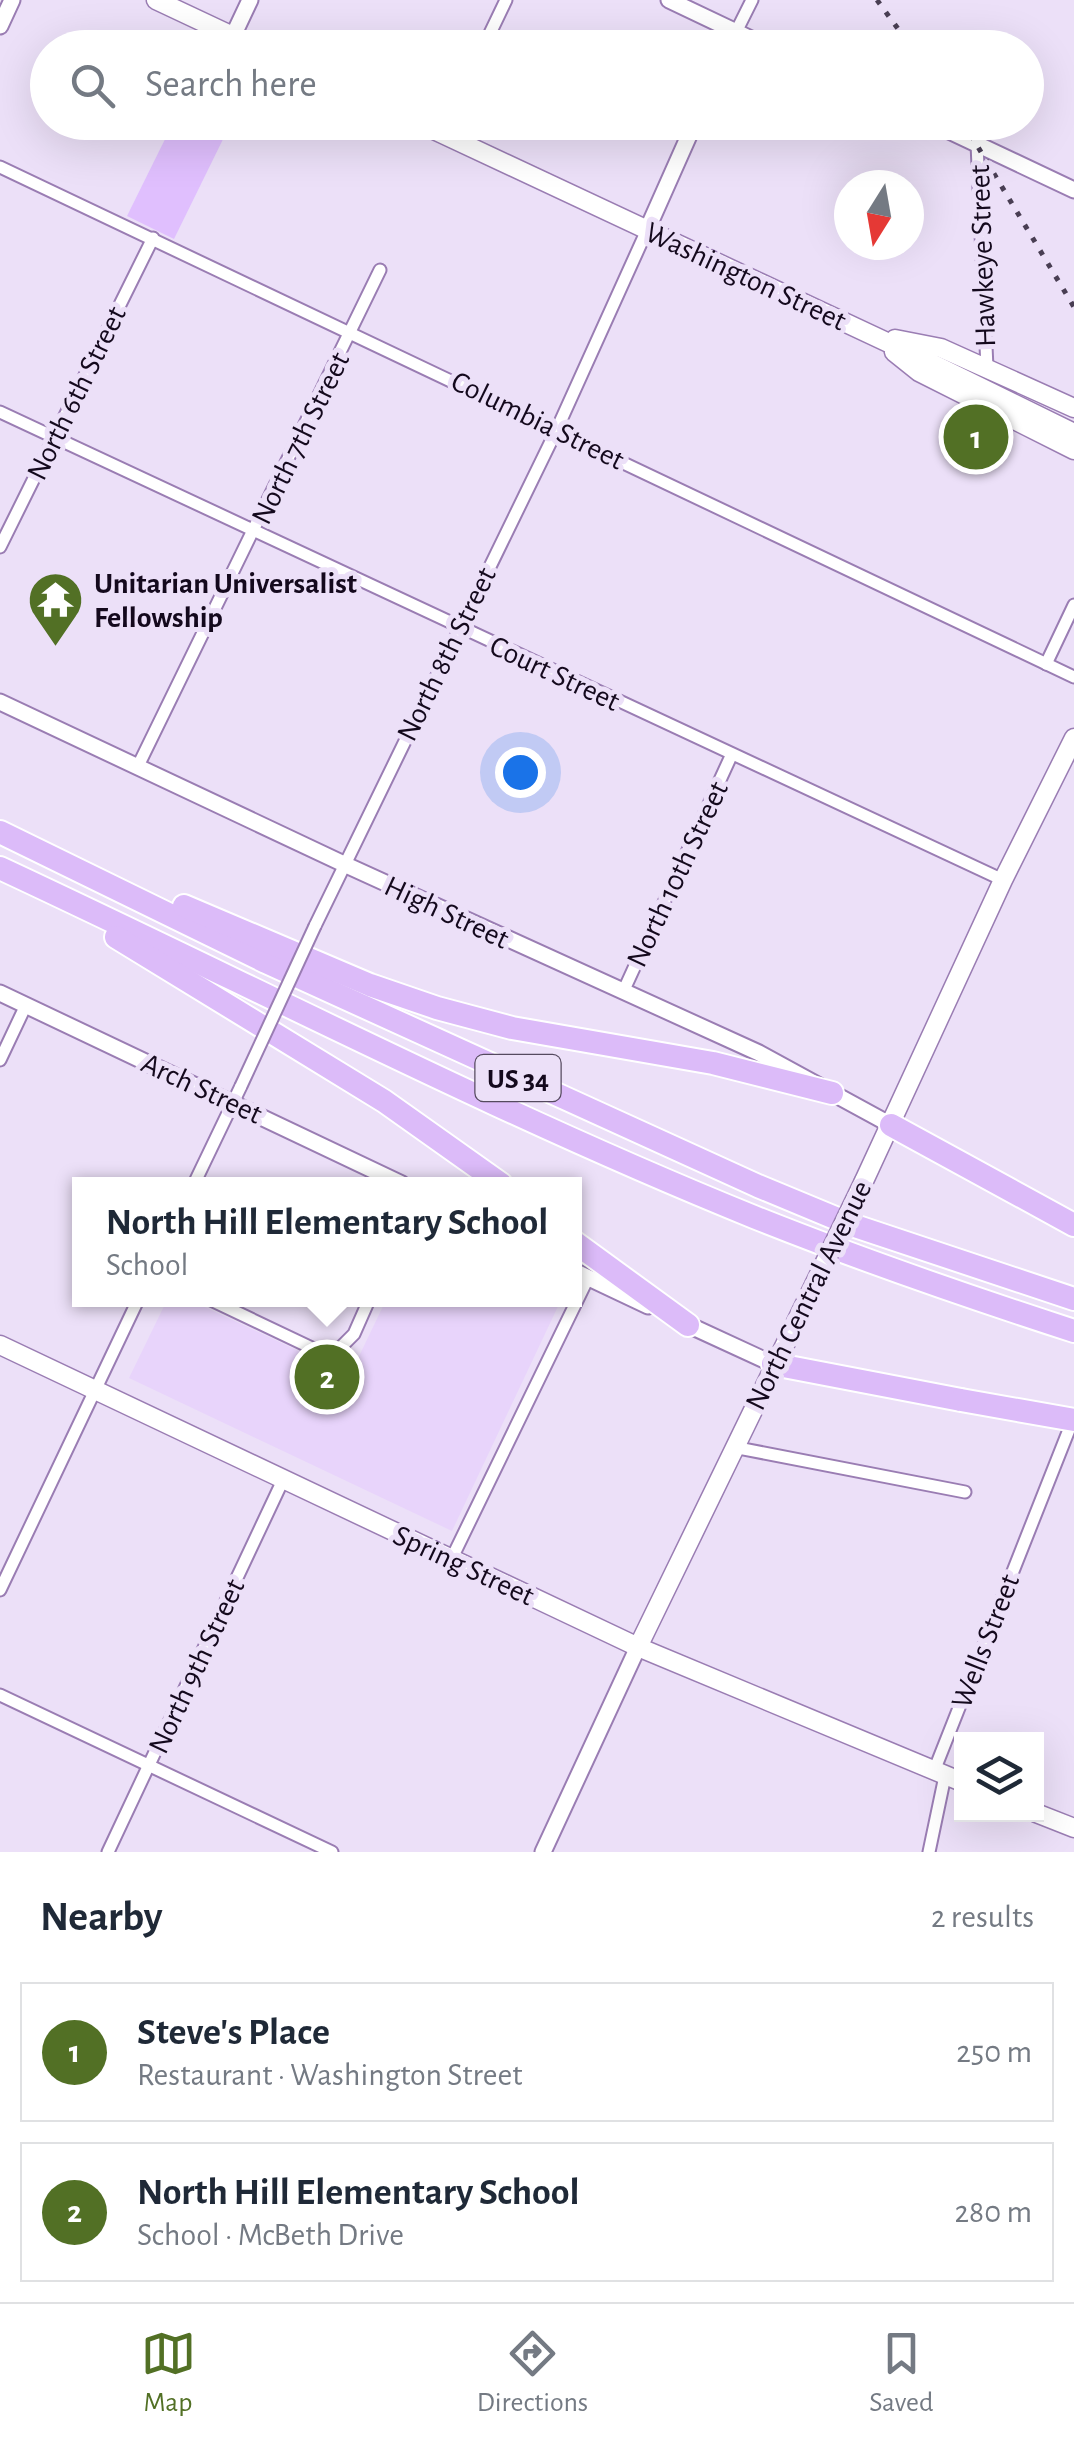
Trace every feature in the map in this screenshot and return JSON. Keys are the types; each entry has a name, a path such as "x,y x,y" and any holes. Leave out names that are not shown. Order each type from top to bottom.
{"highway":[{"path":"0,832 370,986 438,1008 512,1028 712,1063 832,1093"},
{"name":"US 34","path":"0,832 284,970 758,1186 852,1225 1074,1299"},
{"path":"10,872 384,1101 491,1177"},
{"name":"US 34","path":"10,872 620,1160 858,1258 1074,1332"},
{"path":"891,1125 1074,1224"},
{"path":"582,1248 688,1325"},
{"path":"774,1364 1074,1419"}],"main road":[{"path":"156,0 220,30"},
{"name":"Washington Street","path":"468,140 646,230 1074,433"},
{"path":"875,336 941,348 1074,408"},
{"path":"875,336 918,372 1074,450"},
{"name":"North Central Avenue","path":"638,1647 891,1125 1002,880 1073,747"},
{"name":"Spring Street","path":"0,1345 638,1647 947,1776"},
{"path":"1044,1816 1074,1828"}],"street":[{"path":"0,26 12,0"},
{"path":"236,30 250,0"},
{"path":"492,30 506,0"},
{"path":"670,0 716,30"},
{"path":"737,30 752,0"},
{"name":"North 8th Street","path":"197,1177 458,628 557,429 687,140"},
{"path":"969,140 1074,190"},
{"name":"Hawkeye Street","path":"978,144 987,368"},
{"name":"Columbia Street","path":"0,167 1074,677"},
{"name":"North 6th Street","path":"0,547 153,238"},
{"name":"North 7th Street","path":"138,766 380,270"},
{"name":"Court Street","path":"0,412 1002,880"},
{"path":"1046,664 1074,605"},
{"name":"High Street","path":"0,702 346,866 759,1054 891,1125"},
{"name":"North 10th Street","path":"623,992 731,756"},
{"name":"Arch Street","path":"0,993 387,1177"},
{"path":"0,1060 26,1005"},
{"path":"582,1274 774,1364"},
{"path":"0,1590 135,1307"},
{"path":"226,1307 316,1350 339,1349 354,1334 366,1307"},
{"path":"450,1560 566,1307"},
{"name":"Wells Street","path":"929,1852 947,1776 1035,1511 1074,1419"},
{"path":"733,1447 965,1492"},
{"name":"North 9th Street","path":"108,1852 283,1480"},
{"name":"North Central Avenue","path":"543,1852 638,1647"},
{"path":"0,1695 324,1850"}],"shaded area":[{"path":"165,140 223,140 174,239 127,216"},
{"path":"164,1307 205,1307 350,1375 383,1307 558,1307 452,1531 129,1378"}],"railway":[{"path":"877,0 899,30"},
{"path":"974,140 1074,307"}],"place":[{"name":"Steve's Place","path":"976,437"},
{"name":"Unitarian Universalist Fellowship","path":"55,649"},
{"name":"North Hill Elementary School","path":"327,1377"}]}
